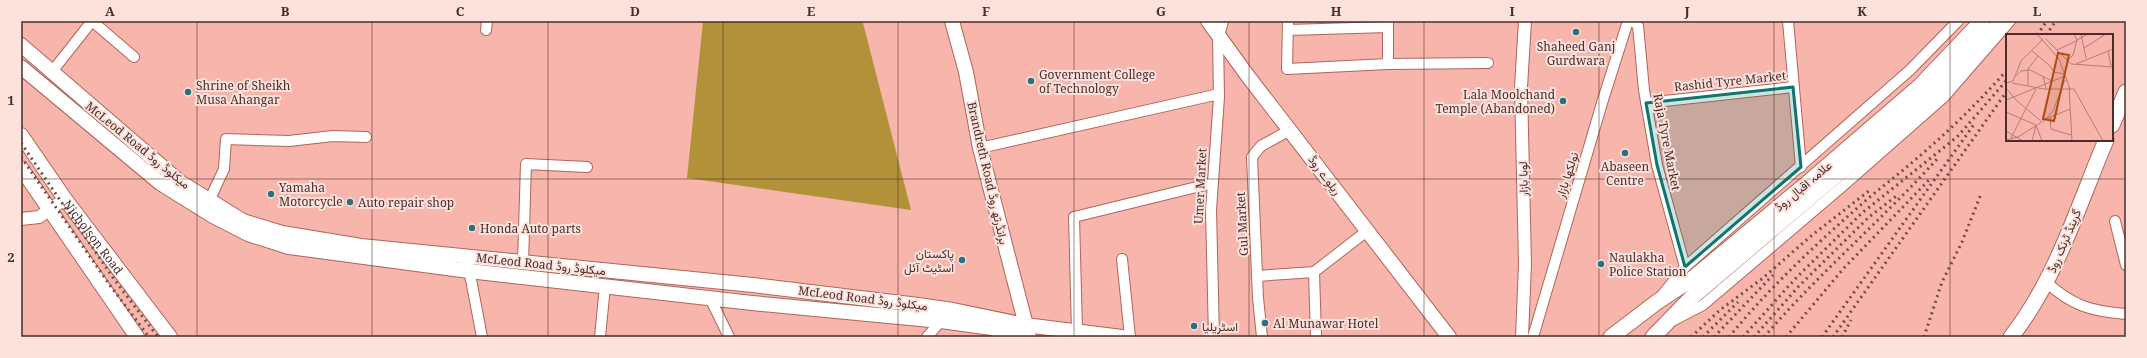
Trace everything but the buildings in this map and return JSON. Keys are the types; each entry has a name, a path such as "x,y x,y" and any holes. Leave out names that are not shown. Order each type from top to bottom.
{"main road":[{"name":"Brandreth Road برانڈرتھ روڈ","path":"952,21 966,72 980,148 1024,333"},
{"name":"ریلوے روڈ","path":"1208,21 1445,334"},
{"name":"علامہ اقبال روڈ","path":"1653,337 1665,326 1693,278 1920,86 1982,21"},
{"name":"علامہ اقبال روڈ","path":"1611,337 1657,302 1693,278 1937,90 2002,21"},
{"name":"McLeod Road میکلوڈ روڈ","path":"21,45 51,73 180,182 243,221 282,233 361,246 753,285 932,307 1024,333"},
{"name":"McLeod Road میکلوڈ روڈ","path":"21,67 160,183 213,216 248,234 289,247 469,271 752,303 941,321 1024,333 1077,331 1122,337"},
{"path":"2113,123 2126,92"},
{"name":"Nicholson Road","path":"21,135 65,199 170,337"},
{"name":"گرینڈ ٹرنک روڈ","path":"2011,337 2022,323 2046,282 2106,141"},
{"name":"Nicholson Road","path":"21,168 48,210 137,337"},
{"path":"752,303 753,285"}],"street":[{"path":"51,73 92,21 134,57"},
{"path":"1218,36 1222,21"},
{"name":"لوہا بازار","path":"1522,337 1525,264 1521,87 1525,21"},
{"name":"نولکھا بازار","path":"1533,337 1602,103 1628,21"},
{"name":"Raja Tyre Market","path":"1633,21 1638,26 1646,103 1658,171 1693,278"},
{"path":"1788,21 1801,167"},
{"path":"1693,278 1801,167 1910,70 1958,21"},
{"path":"1665,326 1703,305 1844,185 1944,97 2010,21"},
{"path":"1388,64 1388,24 1288,26 1287,69 1388,64 1488,63"},
{"name":"Umer Market","path":"1214,337 1211,216 1219,94 1218,36"},
{"name":"Rashid Tyre Market","path":"1646,103 1793,87"},
{"path":"980,148 1219,94"},
{"name":"Gul Market","path":"1262,337 1257,276 1252,157 1262,146 1290,130"},
{"path":"209,201 224,170 226,140 289,141 333,136 366,137"},
{"path":"523,263 526,164 587,167"},
{"path":"1077,331 1074,217 1213,183"},
{"path":"21,219 39,217 65,199"},
{"path":"2115,221 2126,265"},
{"path":"1257,276 1314,272 1367,230"},
{"path":"466,256 482,337"},
{"path":"1122,259 1130,337"},
{"path":"1314,272 1316,337"},
{"path":"2046,282 2061,296 2077,305 2126,314"},
{"path":"600,337 605,286"},
{"path":"710,298 729,337"},
{"path":"927,337 941,321"}],"highlighted area":[{"path":"1793,87 1801,167 1685,267 1657,165 1646,103"}],"shaded area":[{"path":"703,21 853,21 863,23 911,210 687,178"}],"railway":[{"path":"2038,34 2047,21"},
{"path":"2047,34 2056,21"},
{"path":"1729,337 1777,283 1811,250 1864,202 1922,154 1960,119 2006,71"},
{"path":"1743,337 1795,279 1862,213 1957,137 2006,81"},
{"path":"1833,337 2006,92"},
{"path":"1822,337 1975,123"},
{"path":"21,143 114,279 158,337"},
{"path":"21,157 109,284 149,337"},
{"path":"1764,337 1806,291 1917,181 1938,158"},
{"path":"1786,337 1844,268 1929,180"},
{"path":"1691,337 1720,310 1763,278 1811,236 1870,190"},
{"path":"1754,337 1798,287 1869,217 1899,194"},
{"path":"1924,337 1942,282 1962,242 1981,194"},
{"path":"1714,337 1773,275"},
{"path":"1703,337 1738,302"},
{"path":"1842,337 1851,320"}],"place":[{"name":"Shaheed Ganj Gurdwara","path":"1576,32"},
{"name":"Government College of Technology","path":"1031,81"},
{"name":"Shrine of Sheikh Musa Ahangar","path":"188,92"},
{"name":"Lala Moolchand Temple (Abandoned)","path":"1563,101"},
{"name":"Abaseen Centre","path":"1625,153"},
{"name":"Yamaha Motorcycle","path":"271,194"},
{"name":"Auto repair shop","path":"350,202"},
{"name":"Honda Auto parts","path":"472,228"},
{"name":"پاکستان اسٹیٹ آئل","path":"962,260"},
{"name":"Naulakha Police Station","path":"1601,264"},
{"name":"Al Munawar Hotel","path":"1265,323"},
{"name":"اسٹریلیا","path":"1194,326"}]}
